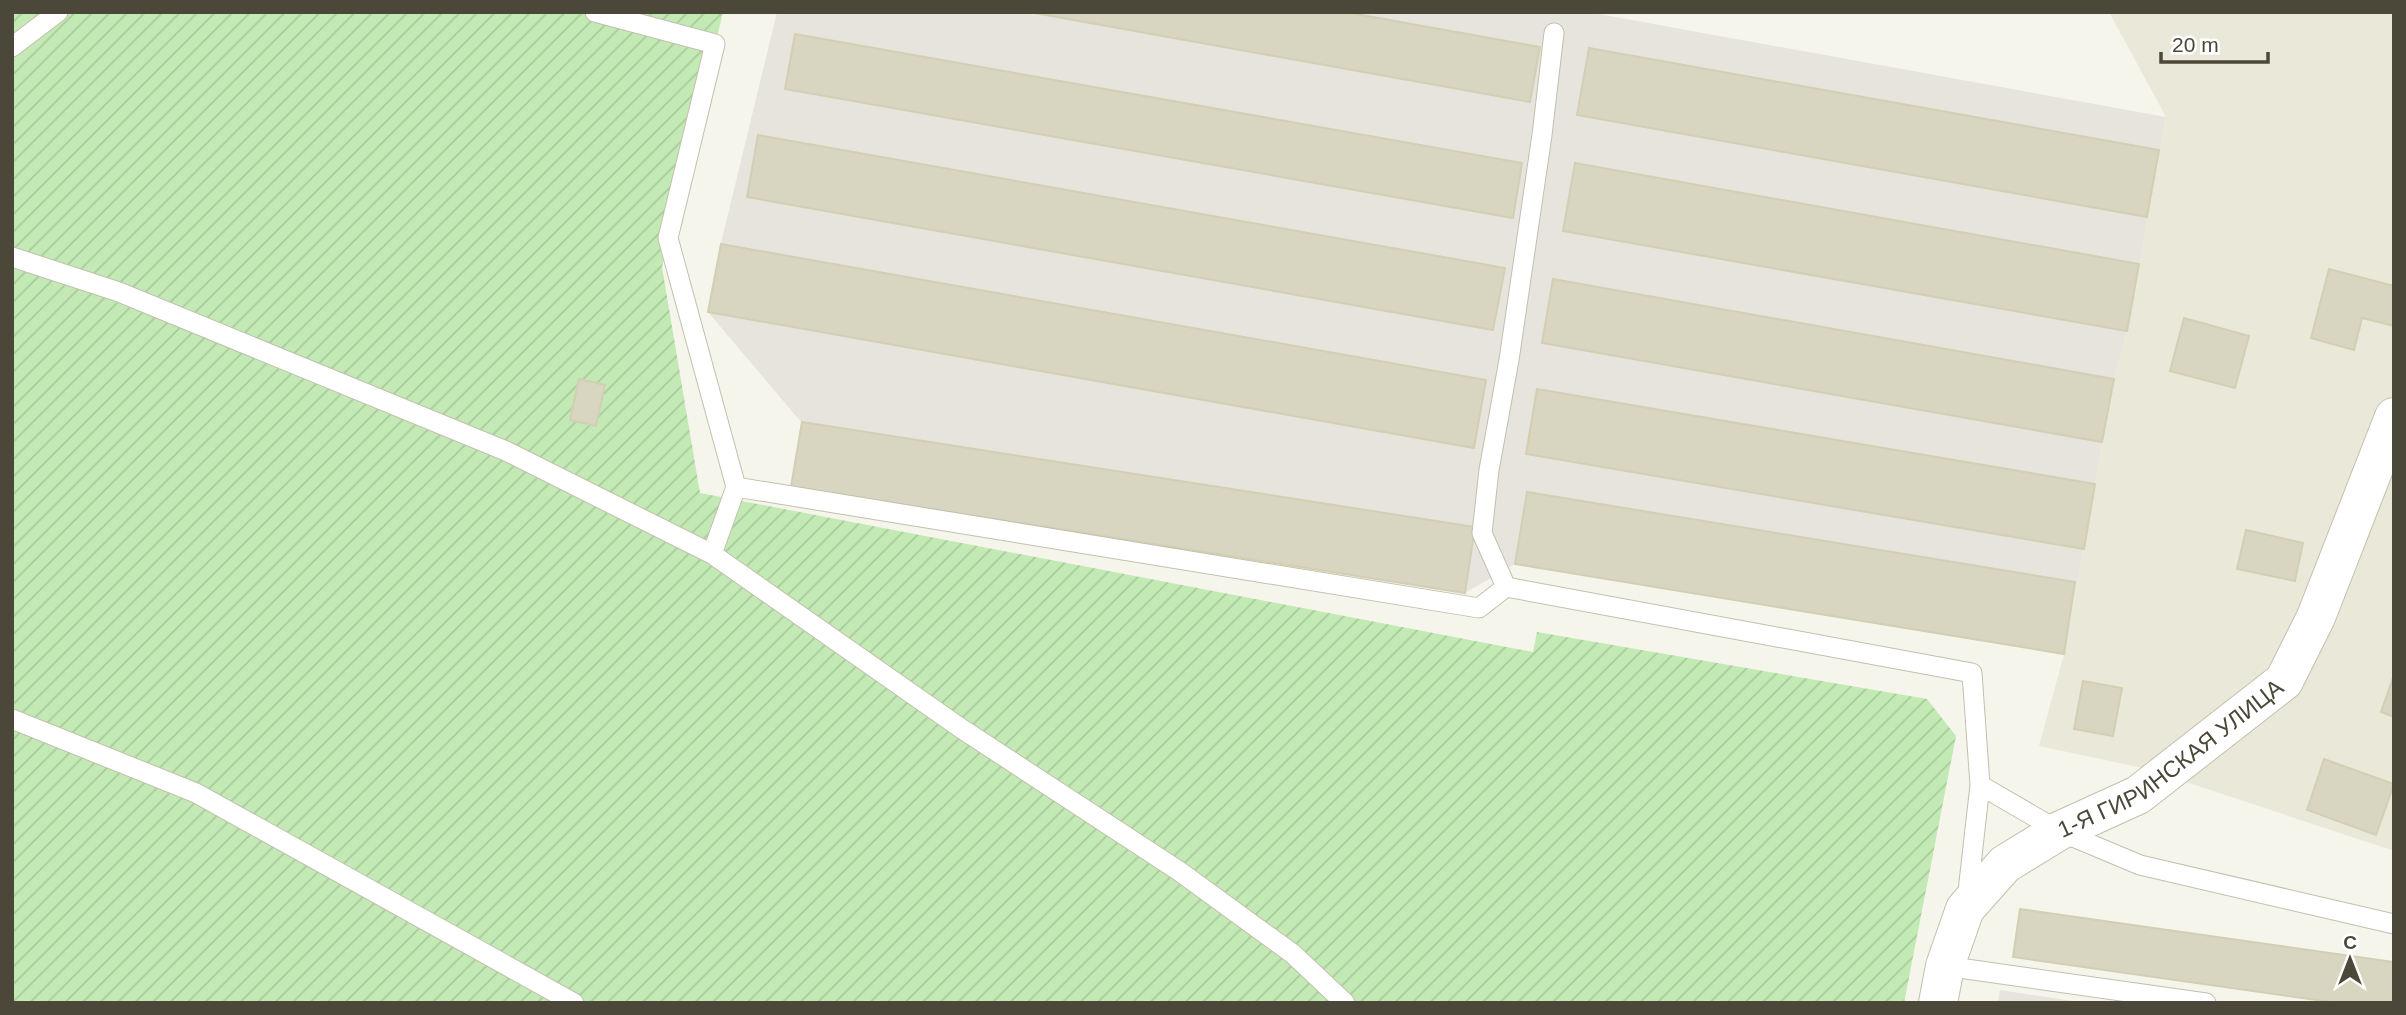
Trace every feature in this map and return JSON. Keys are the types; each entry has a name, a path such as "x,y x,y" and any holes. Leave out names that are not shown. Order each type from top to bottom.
{"street":[{"name":"1-Я ГИРИНСКАЯ УЛИЦА","path":"1965,909 2005,864 2059,831 2138,795 2284,681 2316,617 2394,417"},
{"path":"1938,1003 1945,966 1965,909"}],"lane":[{"path":"12,47 58,12"},
{"path":"595,12 715,44 668,238 736,487 712,554"},
{"path":"1506,587 1482,533 1489,470 1509,360 1542,135 1554,33"},
{"path":"12,257 119,292 506,451 712,554 962,729 1179,871 1293,954 1345,1003"},
{"path":"736,487 1479,608 1506,587 1972,673 1980,785 1965,909"},
{"path":"12,719 196,793 574,1003"},
{"path":"1980,785 2059,831 2140,865 2394,924"},
{"path":"1945,966 2206,1003"}],"shaded area":[{"path":"777,12 1588,12 2166,117 2127,331 2114,379 2064,654 1515,564 1465,593 791,487 801,422 708,312 721,243"},
{"path":"2109,12 2394,12 2394,851 2147,769 2039,746 2064,654 2114,379 2127,331 2166,117"},
{"path":"2000,990 2086,1003 1998,1003"}],"green space":[{"path":"12,12 723,12 662,267 700,493 1533,652 1537,632 1927,699 1956,736 1904,1003 12,1003"}],"building":[{"path":"1029,12 1345,12 1540,47 1530,102"},
{"path":"795,34 1522,163 1513,218 785,89"},
{"path":"1589,48 2159,150 2147,217 1577,115"},
{"path":"758,135 1505,268 1493,330 747,197"},
{"path":"1575,163 2139,264 2127,331 1563,231"},
{"path":"721,244 1486,380 1474,448 708,312"},
{"path":"2329,269 2394,286 2394,326 2362,318 2354,350 2311,338"},
{"path":"1553,279 2114,379 2102,442 1542,343"},
{"path":"2184,318 2249,336 2235,388 2170,371"},
{"path":"579,379 605,385 596,426 570,420"},
{"path":"1537,389 2095,484 2084,549 1526,454"},
{"path":"802,422 1475,527 1465,593 791,487"},
{"path":"1527,492 2075,582 2064,654 1515,564"},
{"path":"2246,530 2303,543 2295,581 2237,569"},
{"path":"2394,675 2394,717 2381,712"},
{"path":"2083,681 2122,688 2113,736 2074,729"},
{"path":"2324,759 2394,784 2376,835 2307,810"},
{"path":"2020,909 2394,962 2394,1003 2338,1003 2013,957"}]}
